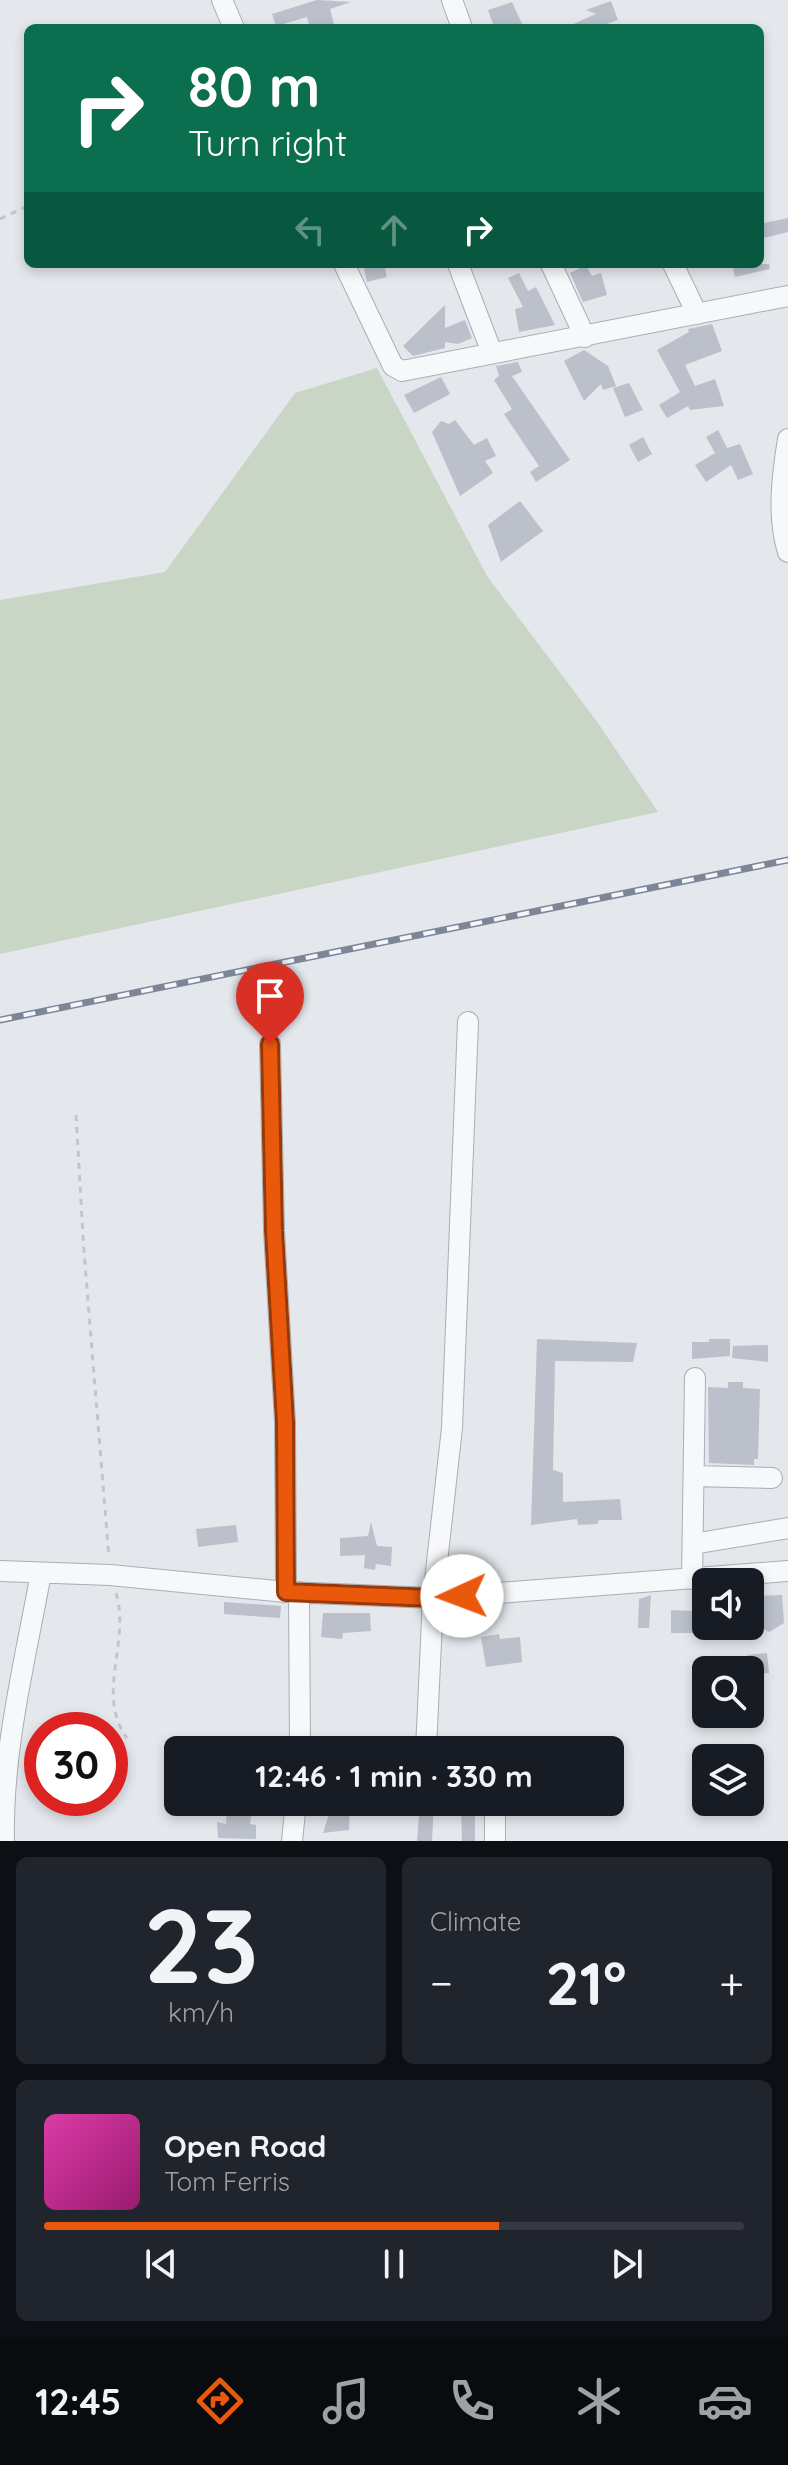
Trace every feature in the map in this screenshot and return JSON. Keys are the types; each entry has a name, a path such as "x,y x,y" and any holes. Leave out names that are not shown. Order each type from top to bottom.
{"street":[{"path":"222,0 232,24"},
{"path":"452,0 461,24"},
{"path":"346,268 398,370 585,337 788,296"},
{"path":"460,268 492,353"},
{"path":"553,268 585,337"},
{"path":"675,268 697,314"},
{"path":"788,439 782,535 788,552"},
{"path":"427,1736 433,1598 452,1428 468,1022"},
{"path":"270,1044 274,1231 299,1736"},
{"path":"692,1568 695,1378"},
{"path":"694,1476 772,1478"},
{"path":"693,1544 788,1528"},
{"path":"0,1571 110,1575 293,1592 433,1598 692,1579"},
{"path":"764,1573 788,1571"},
{"path":"4,1841 3,1797 41,1573"},
{"path":"292,1841 295,1816"},
{"path":"495,1816 495,1841"}],"path":[{"path":"0,219 24,208"},
{"path":"76,1115 110,1575 121,1608 120,1644 111,1694 115,1712"}],"green space":[{"path":"377,368 487,576 598,723 658,812 0,954 0,600 165,572 295,393"}],"building":[{"path":"317,0 351,2 330,9 334,24 309,24 307,17 275,24 272,14"},
{"path":"611,1 618,20 606,24 573,24 596,14 586,10"},
{"path":"512,2 522,24 493,24 488,10"},
{"path":"788,218 788,232 764,238 764,223"},
{"path":"764,264 769,264 770,269 735,277 733,268 764,268"},
{"path":"364,268 385,268 387,277 367,282"},
{"path":"588,268 592,276 601,273 607,295 583,302 570,273"},
{"path":"519,273 528,291 536,287 555,325 519,332 515,309 523,307 508,278"},
{"path":"445,305 445,328 465,320 472,338 458,344 445,342 445,348 413,356 403,346"},
{"path":"712,324 722,351 685,365 695,386 715,379 724,406 690,410 688,406 667,418 659,405 680,392 657,350 689,332 688,329"},
{"path":"584,350 608,366 616,386 603,390 601,384 584,401 564,361"},
{"path":"518,362 522,372 512,376 570,460 536,482 530,472 539,466 504,414 512,409 494,380 499,376 496,366"},
{"path":"441,377 450,394 414,413 404,395"},
{"path":"629,383 643,410 625,417 613,388"},
{"path":"455,420 474,445 487,438 496,456 485,461 493,473 460,496 432,432 441,421 449,424"},
{"path":"718,430 727,448 740,444 753,474 738,480 731,465 706,482 695,465 715,453 706,437"},
{"path":"643,437 652,454 638,462 629,445"},
{"path":"520,501 543,531 501,562 488,525"},
{"path":"537,1339 637,1343 633,1362 555,1361 553,1470 563,1473 563,1502 620,1499 622,1520 599,1520 597,1524 578,1525 577,1519 531,1525"},
{"path":"709,1339 730,1339 730,1356 692,1359 692,1342 709,1342"},
{"path":"768,1345 768,1362 732,1358 733,1346"},
{"path":"728,1382 743,1382 743,1388 760,1389 758,1459 754,1459 754,1465 709,1463 708,1387 728,1388"},
{"path":"371,1522 377,1546 392,1547 391,1566 376,1564 375,1570 364,1568 365,1555 340,1556 340,1538 368,1536"},
{"path":"236,1525 238,1542 198,1547 196,1529"},
{"path":"651,1595 649,1628 638,1628 639,1599"},
{"path":"782,1595 784,1623 769,1632 764,1629 764,1596"},
{"path":"224,1602 281,1606 280,1618 224,1614"},
{"path":"671,1610 692,1611 692,1633 671,1633"},
{"path":"323,1613 370,1613 371,1631 343,1633 342,1639 321,1637"},
{"path":"499,1634 500,1639 520,1637 522,1662 486,1667 481,1637"},
{"path":"767,1653 769,1673 764,1674 764,1656 747,1655"},
{"path":"227,1816 251,1816 250,1824 256,1825 256,1839 218,1838 217,1822 226,1824"},
{"path":"328,1816 350,1816 349,1830 323,1833"},
{"path":"419,1816 433,1816 432,1841 417,1841"},
{"path":"461,1816 475,1816 475,1841 462,1841"}],"railway":[{"path":"0,1020 788,860"}],"route":[{"path":"270,1044 274,1231 285,1422 286,1592 433,1598 462,1596"}]}
